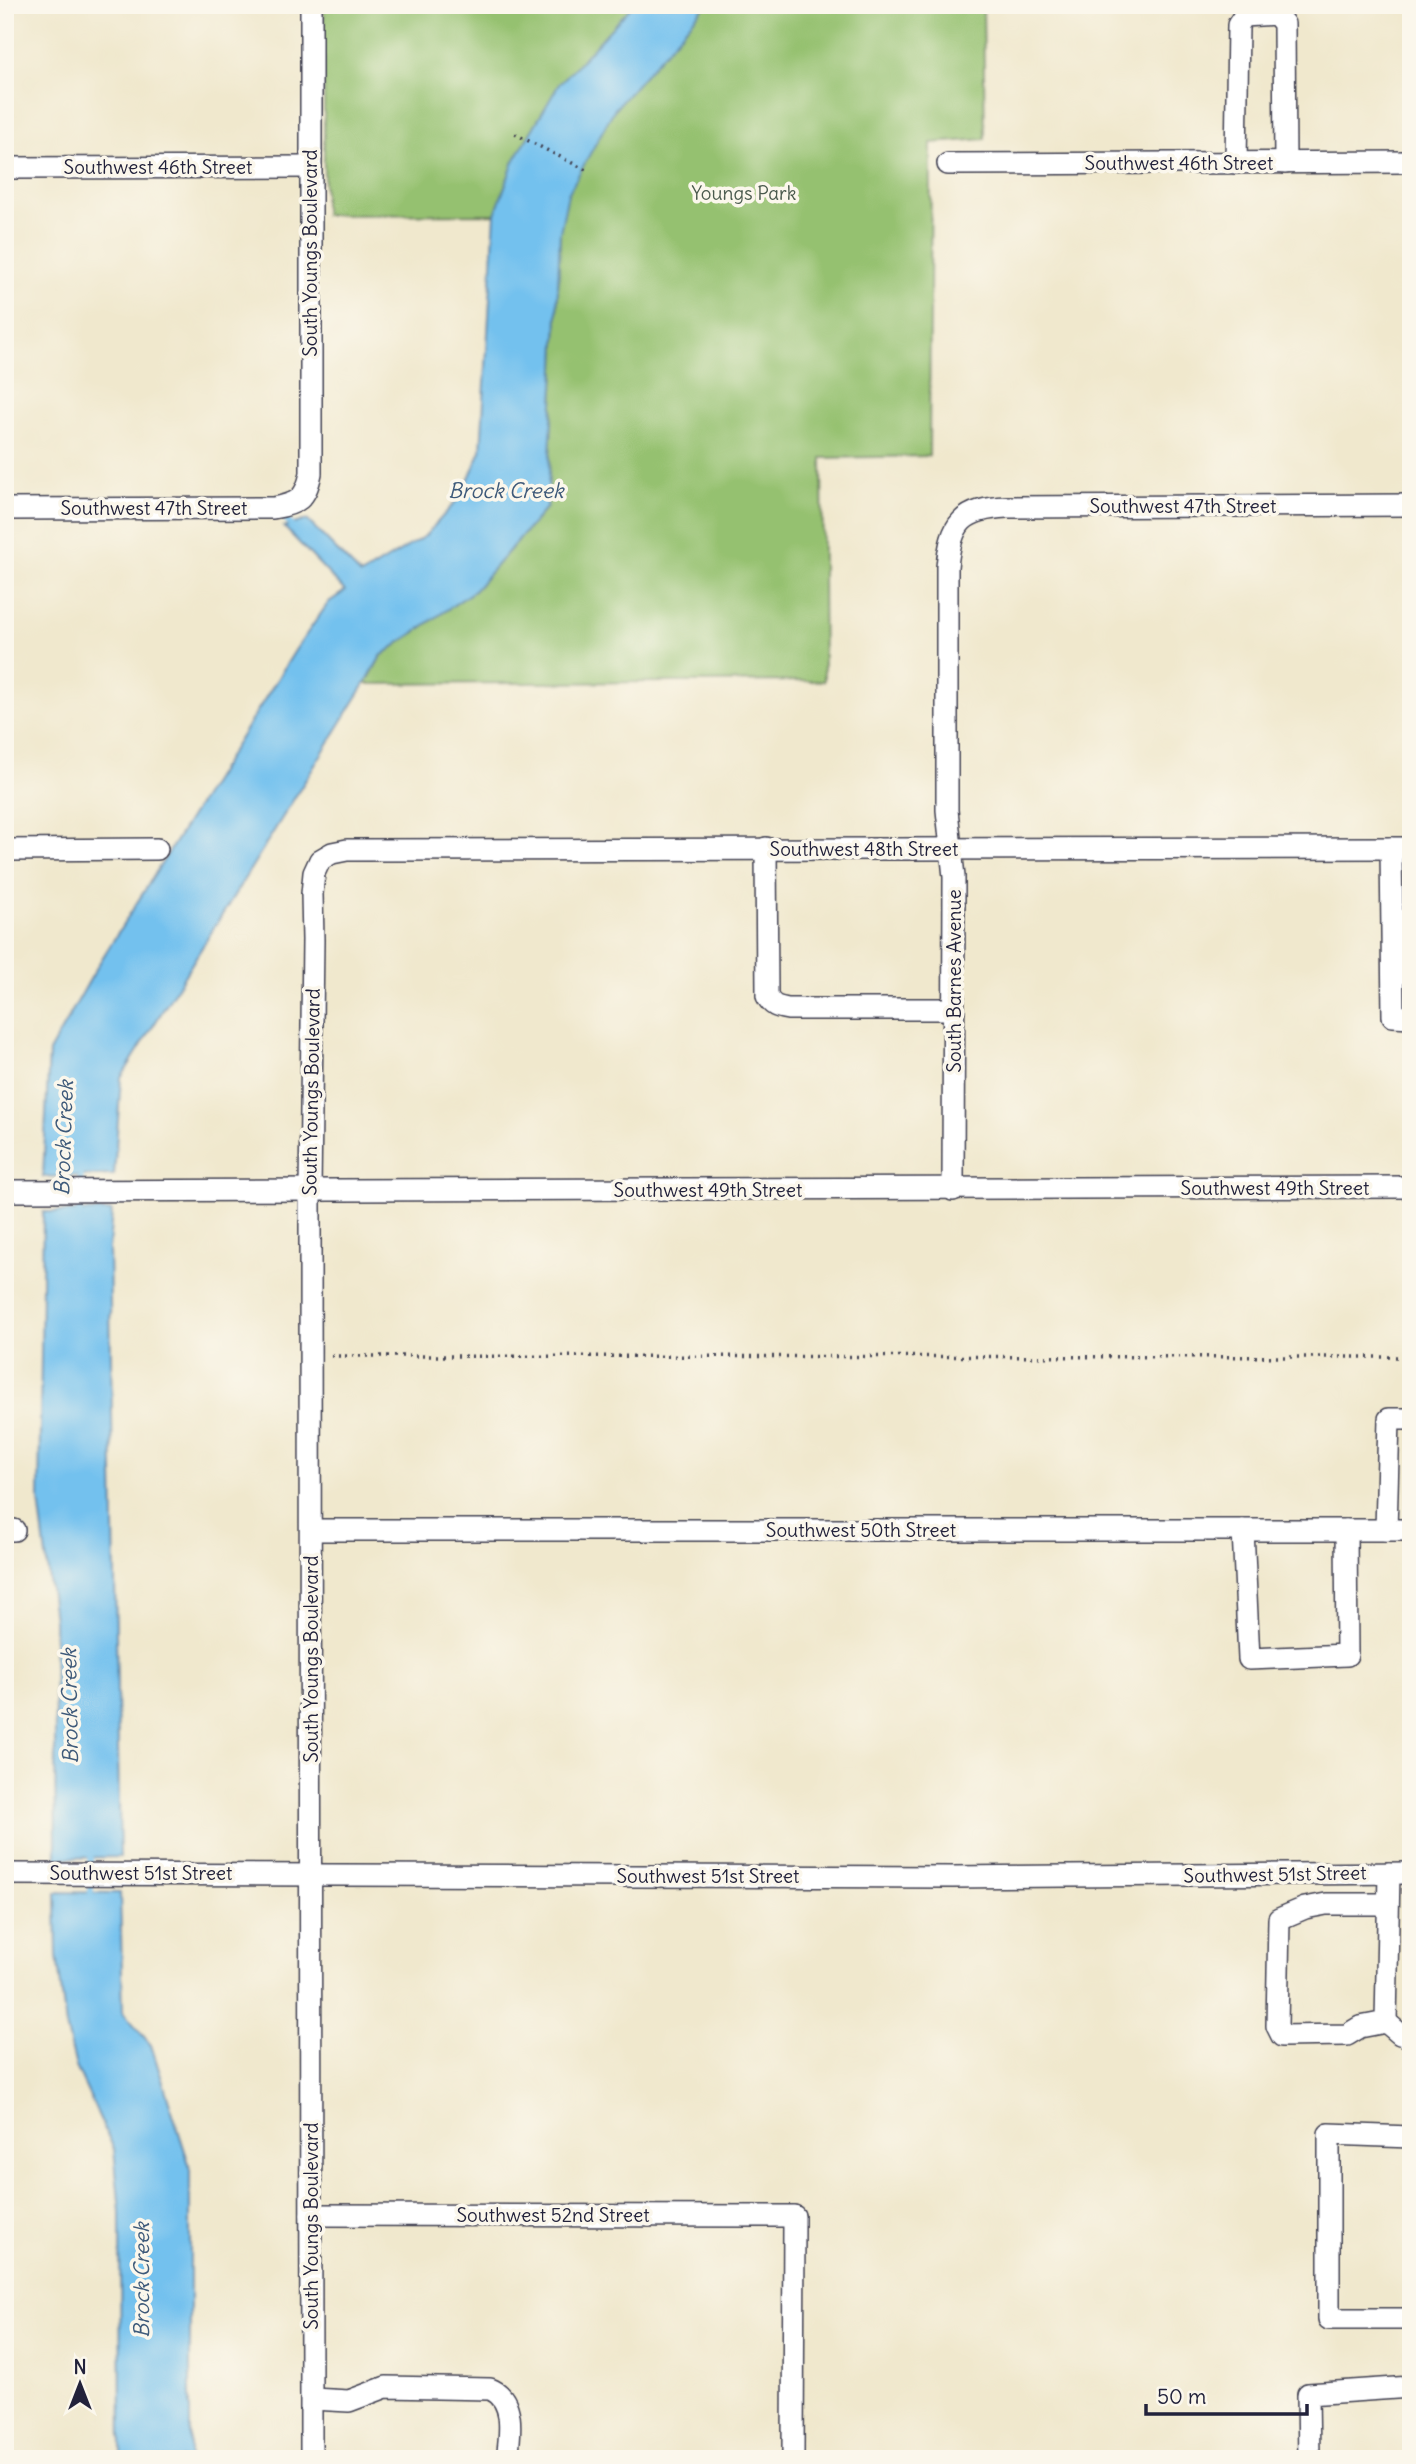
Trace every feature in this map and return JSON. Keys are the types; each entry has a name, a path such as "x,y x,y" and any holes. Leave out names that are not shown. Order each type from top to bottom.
{"street":[{"name":"South Youngs Boulevard","path":"301,498 308,488 310,474 311,5"},
{"path":"1236,163 1238,25 1244,16 1276,14 1284,24 1285,163"},
{"name":"Southwest 46th Street","path":"948,164 1411,162"},
{"name":"Southwest 46th Street","path":"5,168 310,167"},
{"name":"Southwest 47th Street","path":"5,509 273,508 290,505 301,498"},
{"name":"Southwest 47th Street","path":"959,523 969,514 986,508 1007,506 1411,505"},
{"name":"South Barnes Avenue","path":"953,1190 954,877 947,810 947,567 949,546 959,523"},
{"path":"766,848 767,996 771,1003 788,1009 954,1009"},
{"path":"1401,848 1393,1016 1411,1017"},
{"name":"Southwest 48th Street","path":"320,860 332,853 347,850 1401,848"},
{"path":"5,850 157,849"},
{"name":"South Youngs Boulevard","path":"311,2459 310,1191 312,894 314,873 320,860"},
{"name":"Southwest 49th Street","path":"5,1191 1411,1187"},
{"path":"1386,1530 1389,1419 1411,1419"},
{"name":"Southwest 50th Street","path":"311,1530 1411,1530"},
{"path":"1242,1530 1249,1659 1347,1655 1346,1530"},
{"path":"1389,1873 1386,2022 1400,2035 1411,2037"},
{"name":"Southwest 51st Street","path":"5,1874 939,1877 1411,1873"},
{"path":"1326,1904 1327,1874"},
{"path":"1386,2022 1360,2027 1347,2035 1332,2037 1282,2036 1277,2026 1279,1919 1305,1908 1326,1904 1388,1904"},
{"path":"1411,2137 1329,2134 1329,2319 1411,2319"},
{"name":"Southwest 52nd Street","path":"311,2215 794,2216 793,2459"},
{"path":"312,2399 349,2401 386,2387 490,2389 498,2392 509,2412 507,2459"},
{"path":"1309,2459 1308,2394 1411,2387"}],"path":[{"path":"515,134 588,171"},
{"path":"311,1356 1411,1357"}],"green space":[{"name":"Youngs Park","path":"324,5 983,5 985,139 931,143 929,456 822,458 824,681 366,684 381,656 475,590 547,507 560,233 495,214 324,215"}],"water":[{"name":"Brock Creek","path":"633,5 706,5 614,110 568,194 560,232 547,507 475,590 381,656 121,1078 114,1175 43,1177 49,1052 101,960 296,649 329,602 345,591 284,527 307,520 361,575 425,536 461,496 481,451 495,214 514,161 559,84"},
{"name":"Brock Creek","path":"112,1211 109,1247 120,1857 56,1858 54,1620 39,1500 43,1212"},
{"name":"Brock Creek","path":"56,1892 120,1893 123,2012 151,2045 190,2167 190,2459 121,2459 120,2212 114,2149 76,2067 66,2026 57,1956"}],"waterway":[{"path":"283,516 296,530"},
{"name":"Brock Creek","path":"79,1218 81,1169"},
{"name":"Brock Creek","path":"90,1852 91,1900"}]}
